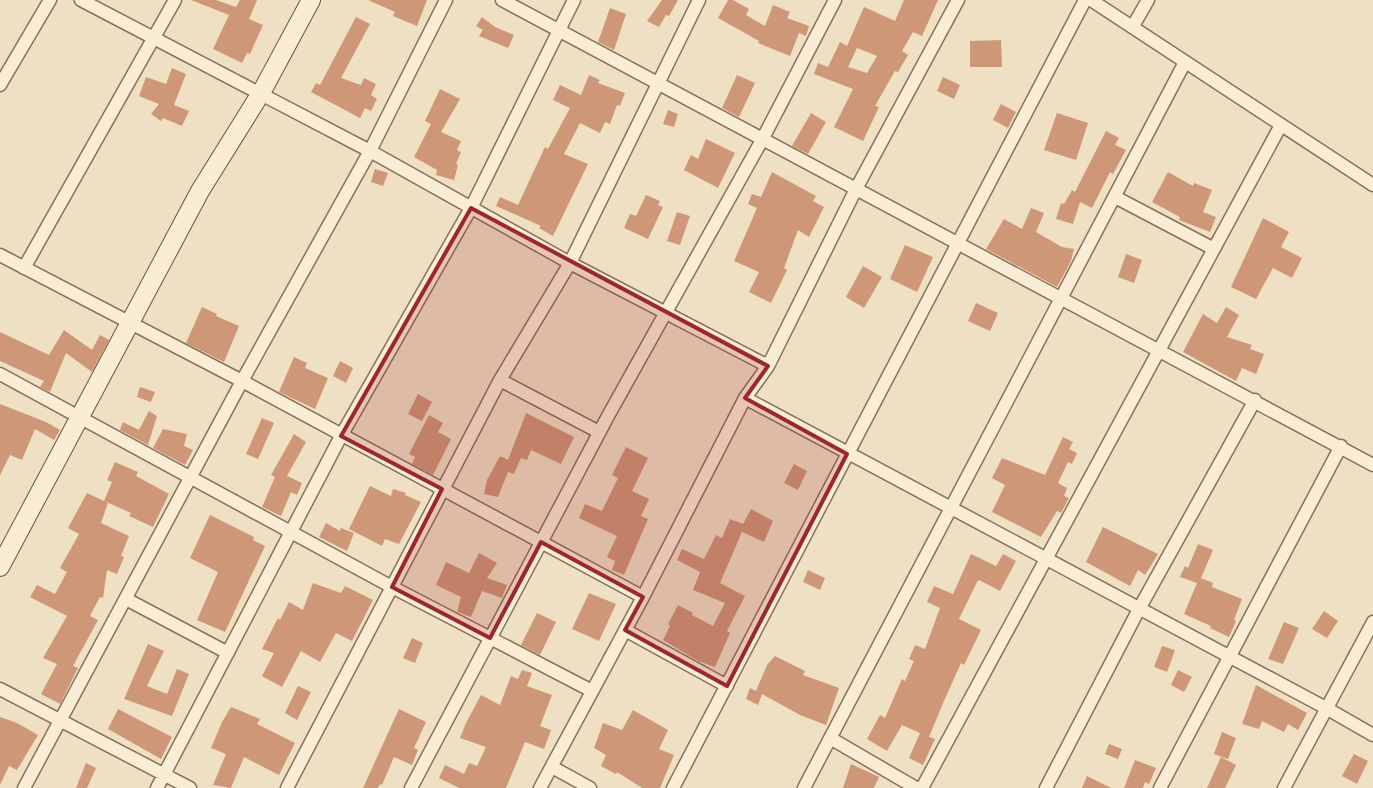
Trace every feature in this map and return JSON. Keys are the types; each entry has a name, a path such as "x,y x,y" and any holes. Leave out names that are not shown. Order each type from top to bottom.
{"street":[{"path":"0,85 50,0"},
{"path":"81,0 370,151 570,262 768,366"},
{"path":"24,268 156,38 175,0"},
{"path":"0,567 200,191 261,93 311,0"},
{"path":"24,788 192,478 242,381 370,151 446,0"},
{"path":"502,0 762,140 1341,446 1373,465"},
{"path":"157,788 342,436 471,208 574,0"},
{"path":"287,788 500,380 570,262 699,0"},
{"path":"412,788 600,432 762,140 835,0"},
{"path":"540,788 643,597 745,398 768,366 856,188 958,0"},
{"path":"674,788 1085,0"},
{"path":"1091,0 1373,184"},
{"path":"1133,26 1148,0"},
{"path":"804,788 1185,62"},
{"path":"922,788 1047,560 1281,124"},
{"path":"1115,197 1214,249"},
{"path":"0,255 242,381 643,597"},
{"path":"0,374 392,587 592,691"},
{"path":"500,380 600,432"},
{"path":"745,398 1326,708 1373,735"},
{"path":"1046,788 1139,609 1254,400"},
{"path":"1160,788 1341,446"},
{"path":"126,599 228,653"},
{"path":"1284,788 1373,622"},
{"path":"625,630 727,686"},
{"path":"0,690 190,788"},
{"path":"830,738 916,788"},
{"path":"552,767 590,788"}],"highlighted area":[{"path":"471,208 768,366 745,398 847,454 727,686 625,630 643,597 541,542 490,638 392,587 442,489 341,436"}],"building":[{"path":"191,0 216,0 236,7 240,0 257,0 249,19 263,25 250,54 247,53 242,63 213,49 229,15"},
{"path":"368,0 427,0 417,26 393,16 395,12"},
{"path":"662,0 678,0 669,16 666,15 659,27 647,21"},
{"path":"728,0 733,0 749,9 746,15 765,26 773,5 790,12 787,18 809,26 806,36 799,33 790,56 758,43 759,41 718,18"},
{"path":"904,0 938,0 922,36 913,32 902,51 908,55 898,72 895,71 875,106 879,107 863,141 834,127 853,89 814,74 818,63 828,67 840,42 847,46 864,7 895,21","holes":["857,48 877,56 867,73 848,67"]},
{"path":"610,8 626,14 614,50 598,42"},
{"path":"356,17 370,24 341,78 361,85 364,78 376,84 371,95 377,99 371,111 365,108 360,118 311,92 316,83 320,85"},
{"path":"482,17 495,27 514,35 508,48 479,36 483,30 476,26"},
{"path":"1001,40 1002,67 970,67 970,41"},
{"path":"172,68 186,74 174,105 189,111 182,126 163,118 161,121 151,114 159,104 139,96 146,77 166,84"},
{"path":"589,75 600,80 598,83 625,93 620,106 617,105 610,124 605,122 600,133 580,123 564,154 588,164 553,236 539,228 541,226 496,206 500,197 518,205 545,147 548,149 570,108 553,100 560,85 581,95"},
{"path":"737,75 755,83 739,117 722,108"},
{"path":"943,77 960,85 954,99 937,91"},
{"path":"440,89 460,99 441,132 461,141 457,150 461,152 456,164 458,165 454,180 436,175 437,170 414,157 431,124 425,121"},
{"path":"1001,104 1016,112 1008,128 993,120"},
{"path":"668,110 678,114 674,127 663,124"},
{"path":"811,113 826,122 808,154 792,146"},
{"path":"1057,113 1088,123 1076,160 1044,150"},
{"path":"1106,131 1119,138 1115,145 1126,150 1113,174 1110,172 1092,208 1080,202 1073,224 1056,219 1061,203 1064,204 1072,190 1075,192"},
{"path":"706,139 735,153 718,188 684,170 691,155 698,159"},
{"path":"375,169 388,173 383,186 371,182"},
{"path":"772,172 816,196 813,201 824,207 809,237 798,230 784,268 787,270 771,303 749,292 759,272 734,261 757,208 748,204 752,194 761,197"},
{"path":"1168,172 1193,186 1194,183 1212,190 1203,212 1216,217 1210,232 1179,220 1180,217 1152,202"},
{"path":"646,195 660,201 658,205 663,207 648,239 624,228 630,214 636,216"},
{"path":"1031,208 1044,213 1036,232 1062,247 1074,249 1071,261 1057,287 986,249 1004,219 1022,229"},
{"path":"677,212 690,216 680,245 667,241"},
{"path":"1263,218 1289,232 1281,247 1302,258 1292,278 1273,268 1256,299 1231,287"},
{"path":"905,245 933,257 917,292 890,279"},
{"path":"1126,254 1142,260 1134,283 1118,277"},
{"path":"863,266 882,277 864,308 846,297"},
{"path":"976,303 998,313 990,331 968,321"},
{"path":"202,307 217,314 216,316 239,326 224,362 186,343"},
{"path":"1226,307 1239,315 1227,337 1252,345 1250,349 1264,354 1256,374 1242,368 1236,381 1183,352 1203,314 1217,323"},
{"path":"64,330 92,350 100,335 109,340 92,372 66,353 50,392 40,387 44,381 0,361 0,332 49,355"},
{"path":"294,357 307,363 305,368 328,378 315,409 279,392"},
{"path":"340,361 353,368 346,383 333,376"},
{"path":"140,387 155,392 151,402 137,397"},
{"path":"418,394 432,402 422,421 408,414"},
{"path":"0,404 46,422 60,430 54,440 35,429 22,460 10,455 0,475"},
{"path":"149,411 157,416 148,445 120,430 123,422 139,430"},
{"path":"526,413 574,437 561,464 531,450 527,460 521,458 514,474 508,472 498,497 484,494 487,480 500,456 508,460"},
{"path":"429,415 443,423 438,432 451,439 433,475 412,464 415,457 409,454"},
{"path":"262,418 274,423 258,459 246,454"},
{"path":"163,429 187,434 184,446 193,450 185,465 153,448"},
{"path":"294,434 306,442 287,476 302,483 297,495 291,492 281,516 262,507 275,477 271,475"},
{"path":"1063,437 1073,442 1069,449 1077,453 1072,464 1068,462 1058,483 1067,488 1064,496 1069,498 1061,513 1057,511 1041,537 992,512 1005,485 992,478 1002,458 1045,475"},
{"path":"626,447 648,458 632,491 649,499 641,516 648,519 624,575 612,570 615,561 607,557 617,536 579,518 585,504 602,511 618,478 612,475"},
{"path":"115,462 138,472 136,476 169,494 153,527 129,516 131,513 104,501 112,482 107,480"},
{"path":"794,464 807,471 798,490 784,483"},
{"path":"370,486 391,496 393,489 406,493 405,495 421,502 399,544 385,539 382,546 349,529"},
{"path":"87,493 108,503 101,523 129,536 121,556 124,557 117,574 107,570 103,598 100,597 90,616 98,620 73,666 78,668 60,704 41,694 57,664 43,658 67,616 30,597 37,585 55,594 67,572 60,568 79,534 68,528"},
{"path":"751,509 773,521 764,542 742,532 720,583 745,596 727,631 730,633 715,667 698,661 663,640 670,626 668,624 678,605 713,626 725,603 693,590 700,572 677,560 682,549 704,559 716,535 722,538 730,519 743,524"},
{"path":"210,515 254,537 253,540 265,546 225,632 197,620 218,572 190,558"},
{"path":"326,523 340,531 341,528 354,533 347,551 319,537"},
{"path":"1103,527 1158,554 1145,575 1138,570 1130,586 1086,562"},
{"path":"1198,544 1213,550 1201,578 1213,583 1212,587 1242,599 1229,637 1210,628 1211,626 1184,614 1197,583 1180,577 1185,566 1188,568"},
{"path":"479,553 497,563 487,578 507,585 502,598 482,591 471,617 457,612 461,597 436,585 446,562 469,573"},
{"path":"971,554 996,566 1003,554 1016,561 1000,591 979,580 977,582 959,619 981,630 964,665 961,663 944,701 929,737 935,739 923,765 909,758 920,733 902,725 887,751 867,739 880,715 885,718 902,679 905,681 914,661 909,659 915,645 925,649 940,608 927,602 934,586 953,594"},
{"path":"808,570 825,578 820,590 803,582"},
{"path":"313,583 341,593 345,586 373,600 352,641 336,633 320,662 301,651 282,687 262,676 274,653 262,649 278,618 280,620 289,602 303,610"},
{"path":"589,593 616,604 599,641 572,629"},
{"path":"1324,611 1338,621 1327,638 1312,629"},
{"path":"537,613 556,622 540,655 521,645"},
{"path":"1284,622 1299,628 1283,664 1268,659"},
{"path":"412,638 423,643 415,663 403,658"},
{"path":"148,644 164,651 147,686 167,694 177,669 189,674 172,716 124,699"},
{"path":"1162,646 1175,650 1167,672 1154,667"},
{"path":"775,656 805,671 803,675 839,688 826,725 800,715 762,694 758,705 746,699 750,688 756,691 767,665"},
{"path":"522,670 532,673 527,686 552,695 540,726 551,730 544,749 525,742 506,788 459,788 439,778 445,765 464,774 469,763 477,766 486,747 460,738 466,723 481,695 500,705 511,676 518,679"},
{"path":"1178,670 1192,677 1184,692 1171,685"},
{"path":"1256,685 1307,713 1298,730 1288,724 1284,732 1262,721 1259,729 1242,724"},
{"path":"298,686 311,692 297,720 285,713"},
{"path":"231,707 260,719 257,724 295,743 279,775 244,757 231,788 213,785 226,754 211,748 222,722"},
{"path":"118,709 172,737 161,759 108,729"},
{"path":"399,709 426,722 414,748 418,750 412,765 394,757 382,785 380,784 378,788 363,788"},
{"path":"633,710 668,730 659,749 674,755 660,788 642,788 617,772 616,774 601,766 606,755 594,748 603,723 622,730"},
{"path":"0,717 17,723 38,735 17,770 9,766 0,785"},
{"path":"1222,732 1236,738 1228,759 1214,754"},
{"path":"1109,744 1122,749 1118,759 1105,754"},
{"path":"1354,754 1368,761 1357,784 1342,776"},
{"path":"1221,757 1236,765 1225,788 1207,788"},
{"path":"1135,760 1156,768 1149,784 1145,782 1143,788 1124,788"},
{"path":"86,763 96,768 87,788 76,788"},
{"path":"851,764 879,777 874,788 843,788"},
{"path":"1087,776 1111,788 1082,788"}]}
